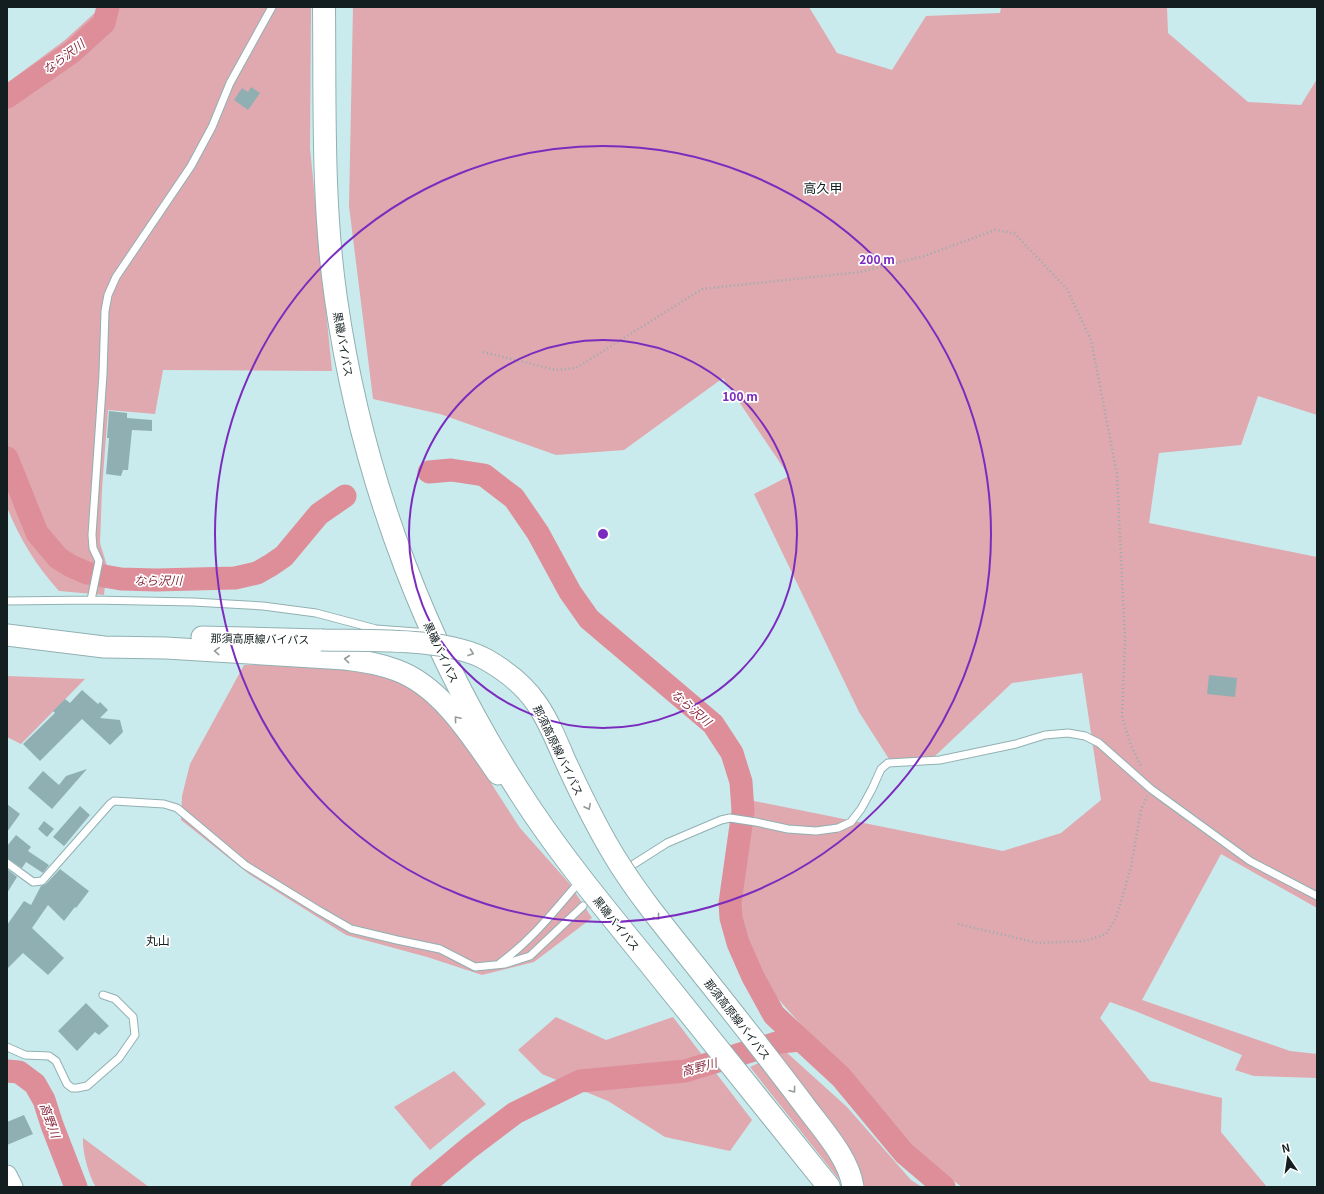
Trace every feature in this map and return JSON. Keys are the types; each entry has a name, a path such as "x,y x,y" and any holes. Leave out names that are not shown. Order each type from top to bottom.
{"highway":[{"name":"黒磯バイパス","path":"324,7 325,153 330,242 335,292 350,382 381,498 403,561 433,633 460,690 488,740 533,813 582,879 829,1187"}],"main road":[{"name":"那須高原線バイパス","path":"7,635 111,634 398,642 448,646 469,652 487,660 505,672 537,703 548,723 587,807 618,862 655,914 769,1059 838,1152 849,1172 853,1187"},
{"name":"那須高原線バイパス","path":"7,635 104,647 166,648 345,659 372,663 397,670 416,680 434,694 457,718 508,789 559,849"},
{"path":"7,1174 13,1187"}],"lane":[{"path":"91,600 99,561 94,548 92,535 103,374 105,311 108,295 116,277 191,166 212,127 230,84 272,7"},
{"path":"7,601 91,600 193,602 262,606 316,613 376,629 433,633"},
{"path":"634,864 667,843 721,820 730,818 788,829 816,831 838,828 851,822 861,809 881,769 888,763 940,760 1009,746 1045,735 1068,733 1085,736 1099,743 1151,789 1250,861 1317,896"},
{"path":"7,863 33,882 42,880 114,801 164,804 176,808 245,865 318,910 351,928 440,949 475,967 505,964 530,956 583,906"},
{"path":"499,964 532,937 582,879"},
{"path":"7,1047 25,1056 49,1056 56,1061 67,1084 72,1088 87,1086 119,1058 135,1035 133,1017 115,999 103,995"}],"path":[{"path":"483,352 556,370 576,368 702,289 860,272 924,256 995,230 1014,233 1068,289 1091,340 1117,474 1125,640 1122,716 1130,743 1151,789 1141,810 1131,867 1116,918 1106,934 1084,941 1038,943 958,924"}],"shaded area":[{"path":"98,7 311,7 310,148 332,371 163,370 155,414 108,410 102,489 100,543 107,566 104,595 59,591 29,552 7,507 7,83 65,40 99,9"},
{"path":"353,7 809,7 837,53 892,70 926,16 1000,13 1001,7 1167,7 1168,33 1248,102 1301,105 1317,79 1317,415 1258,396 1241,445 1159,453 1149,523 1317,557 1317,908 1221,854 1142,1000 1290,1051 1317,1054 1317,1078 1254,1076 1235,1070 1242,1055 1110,1002 1100,1018 1150,1081 1222,1098 1221,1132 1267,1187 962,1187 916,1154 852,1079 764,983 741,919 741,874 754,801 1003,851 1061,833 1101,800 1082,673 1012,683 934,757 889,759 859,712 754,494 789,476 723,378 624,450 556,455 440,414 373,399 349,206"},
{"path":"244,665 326,665 368,670 415,688 458,732 520,828 569,883 592,918 534,962 482,975 427,957 346,935 249,874 181,820 182,796 190,764"},
{"path":"7,676 85,679 21,744 7,737"},
{"path":"556,1017 606,1040 673,1017 752,1120 730,1151 665,1137 608,1101 542,1074 518,1050"},
{"path":"785,1051 847,1107 911,1180 922,1187 845,1187 750,1067"},
{"path":"454,1071 486,1104 430,1150 394,1107"},
{"path":"83,1138 149,1187 96,1187 86,1163"}],"building":[{"path":"251,87 260,93 248,110 234,100 242,88 248,92"},
{"path":"109,411 127,413 127,418 152,420 152,431 132,430 128,470 123,470 121,476 106,474 109,438 107,438"},
{"path":"1209,675 1237,678 1235,697 1207,694"},
{"path":"82,690 98,704 100,702 108,710 100,718 120,720 123,732 110,745 82,719 40,761 23,744 55,713 53,711 65,699 70,703"},
{"path":"87,769 52,809 28,788 43,771 59,785 66,776"},
{"path":"7,804 20,814 7,832"},
{"path":"80,806 90,815 64,846 53,837"},
{"path":"44,821 54,829 47,837 38,829"},
{"path":"16,835 31,847 28,851 49,865 43,873 26,862 22,868 7,858 7,846"},
{"path":"7,869 17,877 7,893"},
{"path":"60,869 89,891 64,921 48,905 32,928 64,958 48,975 23,953 7,969 7,925 24,901 31,905 41,886 46,884"},
{"path":"86,1003 109,1026 99,1035 95,1032 77,1051 58,1031"},
{"path":"24,1115 33,1134 7,1145 7,1122"}],"waterway":[{"name":"なら沢川","path":"7,97 72,52 104,23 108,7"},
{"name":"なら沢川","path":"7,458 37,533 58,558 87,573 121,579 156,580 235,578 257,573 284,556 319,514 345,496"},
{"name":"なら沢川","path":"429,472 451,470 484,475 514,498 538,533 570,592 589,619 713,724 732,753 741,782 743,811 730,903 731,918 738,943 753,977 774,1015 841,1077 904,1153 944,1187"},
{"name":"高野川","path":"422,1187 470,1147 515,1113 580,1081 685,1071 780,1042 801,1040"},
{"name":"高野川","path":"7,1071 19,1072 35,1084 44,1100 76,1187"}],"district":[{"name":"高久甲","path":"823,187"},
{"name":"丸山","path":"158,939"}]}
